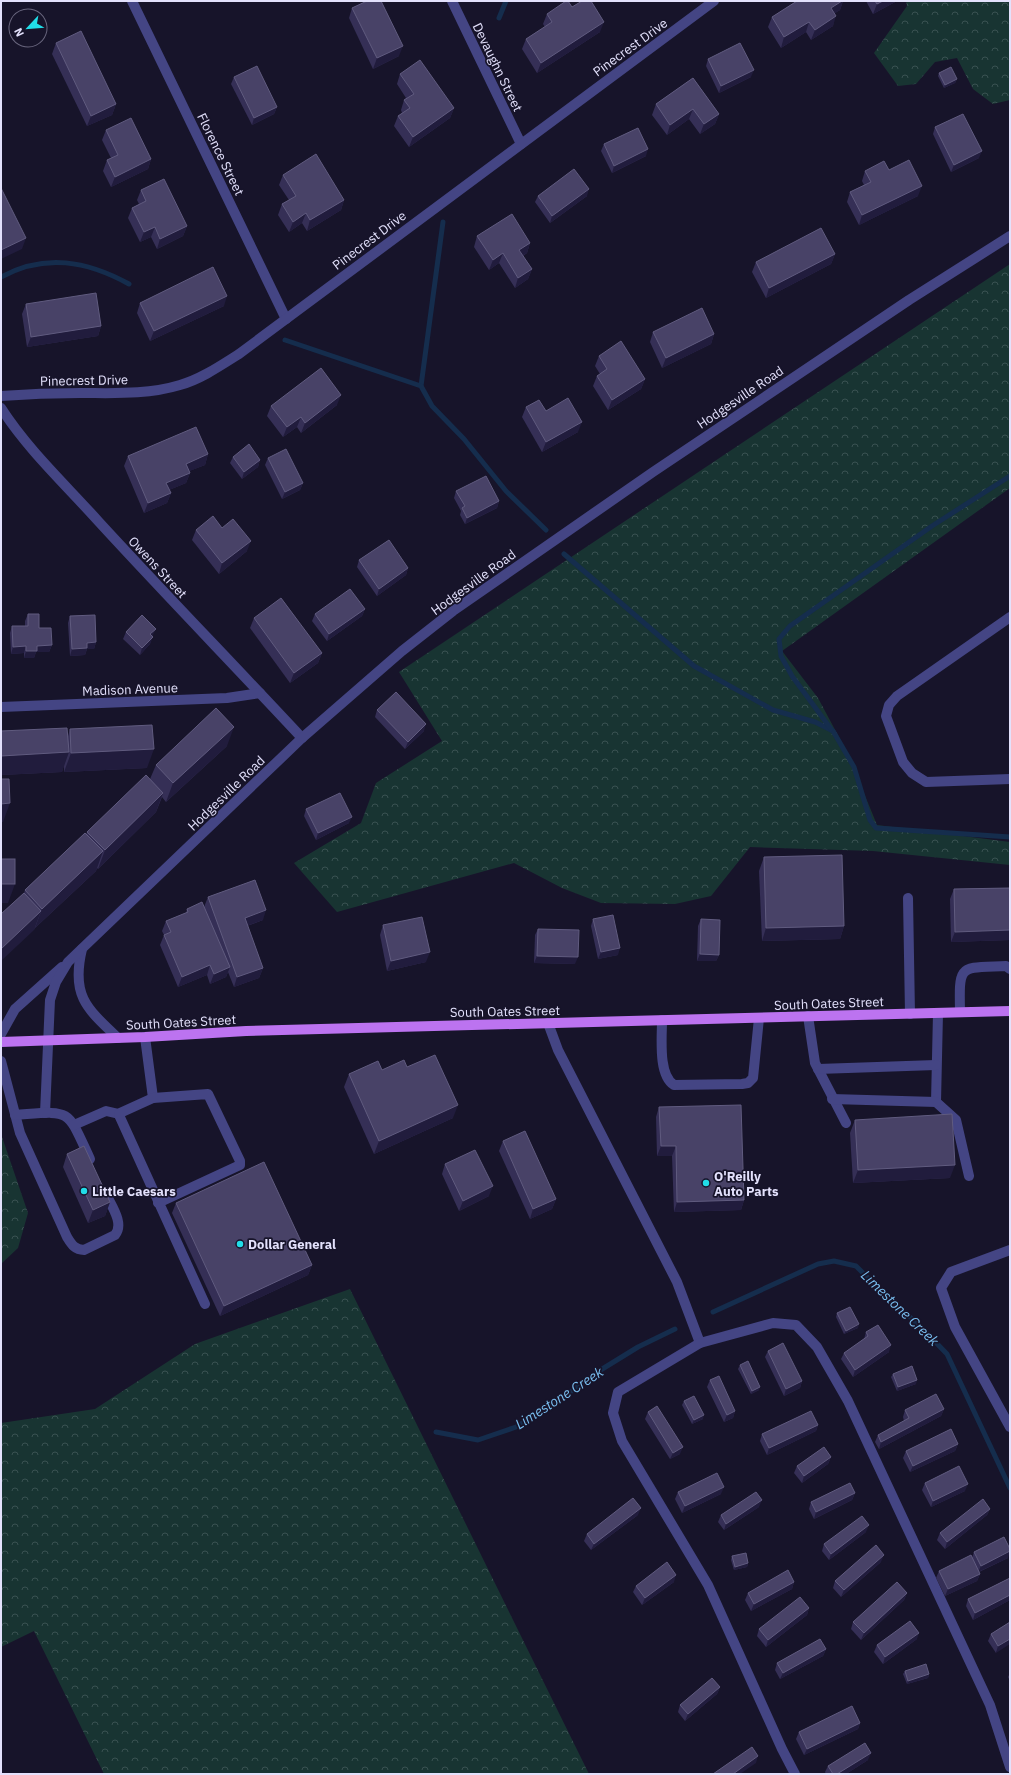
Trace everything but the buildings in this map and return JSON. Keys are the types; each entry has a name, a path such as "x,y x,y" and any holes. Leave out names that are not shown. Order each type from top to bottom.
{"main road":[{"name":"South Oates Street","path":"1,1042 145,1037 246,1031 1010,1011"}],"street":[{"name":"Florence Street","path":"132,1 286,319"},
{"name":"Devaughn Street","path":"452,1 521,144"},
{"name":"Pinecrest Drive","path":"1,396 48,393 134,393 160,390 181,385 220,366 286,319 714,1"},
{"name":"Hodgesville Road","path":"45,1113 50,1000 56,982 68,962 302,738 402,651 526,560 819,359 1010,236"},
{"name":"Owens Street","path":"1,408 11,423 36,453 170,599 302,738"},
{"path":"1010,617 897,696 889,705 886,716 903,762 912,773 926,782 1010,779"},
{"name":"Madison Avenue","path":"1,708 227,698 260,693"},
{"path":"908,898 910,1014"},
{"path":"82,949 77,968 77,986 84,1002 96,1018 118,1038"},
{"path":"1,1034 15,1009 68,962"},
{"path":"960,1012 960,979 962,974 969,968 1006,966 1010,968"},
{"path":"936,1102 938,1013"},
{"path":"808,1016 815,1063 832,1099 846,1123"},
{"path":"662,1020 663,1066 664,1074 669,1082 674,1085 742,1084 748,1083 753,1078 759,1018"},
{"path":"548,1023 558,1050 677,1282 700,1343"},
{"path":"145,1037 153,1098"},
{"path":"1,1060 20,1133 67,1237 73,1247 79,1250 84,1250 115,1235 118,1231 119,1226 117,1219 100,1183"},
{"path":"818,1069 936,1065"},
{"path":"74,1125 106,1111 120,1114 153,1098 208,1094 240,1163 239,1166 158,1203"},
{"path":"832,1099 936,1102 956,1120 969,1176"},
{"path":"15,1115 58,1112 66,1115 74,1125 94,1168"},
{"path":"120,1114 158,1203 205,1304"},
{"path":"1010,1250 951,1272 941,1288 955,1328 1010,1427"},
{"path":"796,1774 782,1749 708,1585 622,1441 613,1413 618,1392 700,1343 773,1323 796,1325 817,1347 848,1401 990,1705 1010,1766"}],"green space":[{"path":"906,1 1010,1 1010,100 993,104 973,89 957,58 935,62 916,84 898,86 874,53 907,6"},
{"path":"1010,264 1010,488 782,651 818,698 848,754 877,825 1010,842 1010,865 873,851 750,847 711,896 675,904 601,903 562,888 514,863 337,912 294,863 361,823 376,783 442,741 399,672"},
{"path":"1,1134 28,1213 18,1248 1,1264"},
{"path":"350,1289 589,1774 104,1774 34,1631 1,1647 1,1423 95,1409 195,1344"}],"waterway":[{"path":"499,18 506,1"},
{"path":"443,222 421,386 432,406 464,439 506,491 546,530"},
{"path":"1,277 17,269 34,265 66,263 82,265 113,276 129,284"},
{"path":"285,340 421,386"},
{"path":"831,729 792,676 781,656 779,639 790,626 932,526 1010,476"},
{"path":"564,554 694,666 773,710 815,722 833,731 854,767 870,820 876,828 1010,837"},
{"name":"Limestone Creek","path":"713,1312 818,1264 834,1261 856,1266 883,1293 920,1326 947,1354 1010,1488"},
{"name":"Limestone Creek","path":"436,1432 478,1440 516,1427 562,1398 599,1371 638,1347 675,1329"}],"place":[{"name":"O'Reilly Auto Parts","path":"706,1183"},
{"name":"Little Caesars","path":"84,1191"},
{"name":"Dollar General","path":"240,1244"}]}
